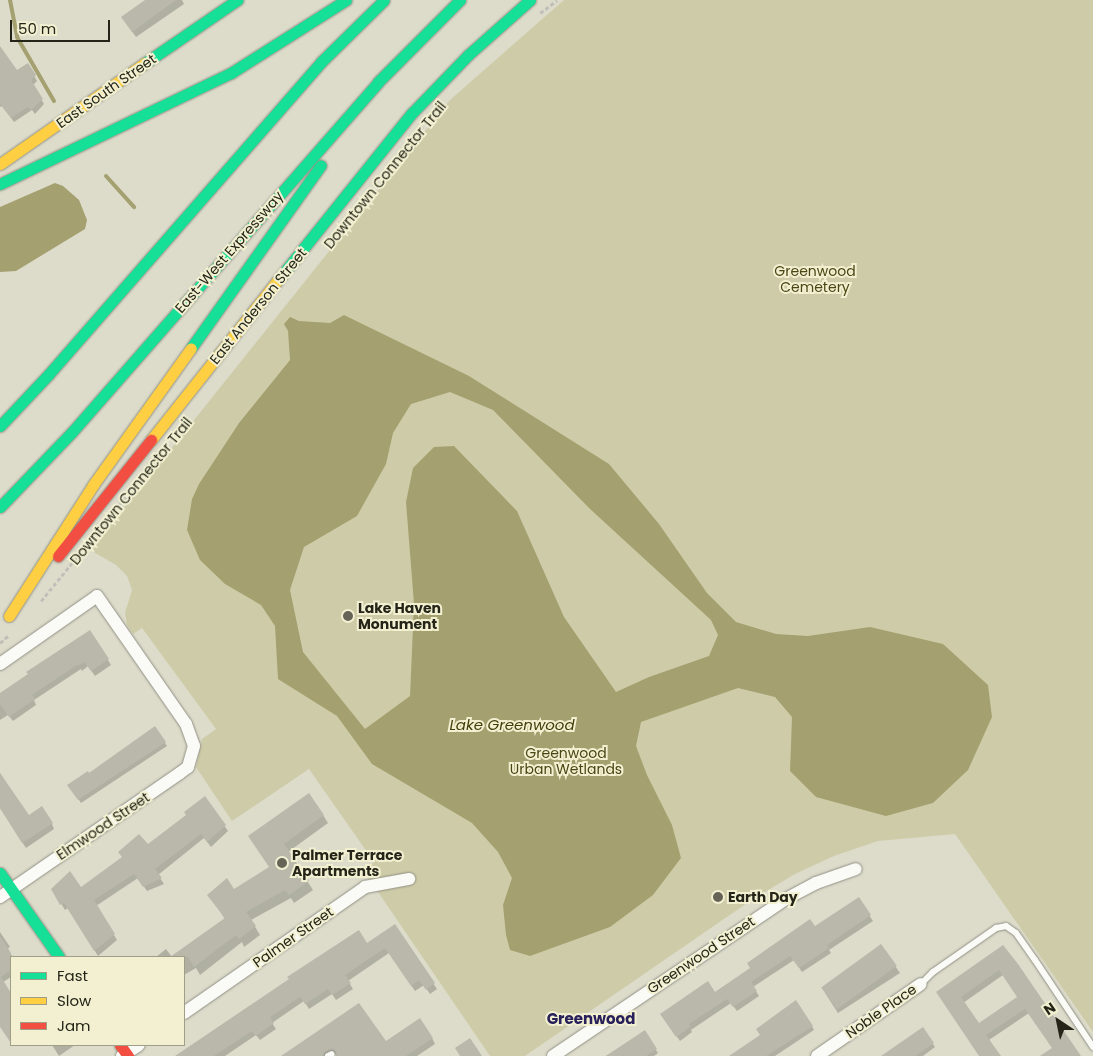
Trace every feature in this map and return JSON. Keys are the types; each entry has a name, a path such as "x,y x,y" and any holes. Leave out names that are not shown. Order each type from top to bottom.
{"main road":[{"name":"East South Street","path":"0,164 237,0"},
{"path":"0,184 231,74 346,0"},
{"path":"0,426 48,375 260,130 322,62 384,0"},
{"name":"East-West Expressway","path":"0,507 72,432 378,82 460,0"},
{"name":"East Anderson Street","path":"0,626 412,113 468,55 530,0"},
{"path":"9,616 93,484 296,201 378,82"},
{"path":"0,873 58,956"}],"street":[{"name":"Elmwood Street","path":"0,664 97,596 186,724 194,746 188,767 0,897"},
{"name":"Greenwood Street","path":"553,1056 784,900 816,883 856,869"},
{"name":"Palmer Street","path":"185,1012 365,886 409,880"},
{"name":"Noble Place","path":"817,1056 921,984"},
{"path":"124,1053 137,1046"}],"lane":[{"path":"921,984 933,972 996,928 1006,926 1016,933 1093,1047"}],"path":[{"path":"538,15 557,0"},
{"name":"Downtown Connector Trail","path":"408,145 435,113"},
{"name":"Downtown Connector Trail","path":"35,608 73,564 164,449"},
{"path":"0,643 14,629"}],"green space":[{"path":"564,0 1093,0 1093,1032 955,834 878,841 834,856 795,874 753,899 525,1056 490,1056 363,870 374,862 309,769 232,821 196,767 202,739 216,729 142,628 133,634 127,625 125,613 132,590 127,576 116,565 90,550 450,100"}],"water":[{"path":"55,183 63,186 79,200 87,220 85,229 16,271 0,272 0,207"},
{"name":"Lake Greenwood","path":"344,315 469,376 609,464 659,524 707,593 736,622 776,634 808,636 870,627 943,644 988,685 992,717 968,770 933,803 886,816 816,797 790,771 792,717 775,697 738,688 641,722 636,746 647,775 672,825 681,858 653,895 610,927 530,956 510,950 506,935 503,905 512,878 498,852 472,823 372,764 337,716 278,679 275,626 261,605 225,584 200,560 187,530 192,499 199,484 239,423 290,360 288,331 284,324 290,317 299,321 330,323","holes":["450,392 493,410 589,508 711,620 718,635 709,656 649,677 616,692 564,617 517,511 454,446 434,447 413,468 406,502 414,604 410,696 365,729 303,652 290,590 304,547 357,516 386,464 393,433 411,404"]}],"building":[{"path":"145,0 176,0 132,32 121,17"},
{"path":"0,46 17,70 28,63 36,75 31,80 43,99 31,110 28,107 11,118 0,104"},
{"path":"90,630 109,659 91,671 84,662 77,665 32,695 35,699 9,717 0,704 0,693 28,674 26,672"},
{"path":"155,726 166,742 78,800 67,785 88,771 89,773"},
{"path":"0,773 29,815 42,806 53,823 22,843 0,808"},
{"path":"309,793 324,815 284,844 309,881 289,895 285,890 246,912 256,926 239,939 236,935 194,967 188,957 171,956 225,918 207,895 227,878 234,889 269,867 248,836"},
{"path":"205,796 226,825 207,842 201,834 155,869 162,878 143,887 134,874 94,900 115,934 94,951 64,903 60,905 51,889 70,871 81,887 122,857 118,852 139,834 148,844 186,815 184,812"},
{"path":"859,897 871,915 827,945 829,948 799,968 790,956 751,982 757,991 733,1007 727,999 689,1024 690,1027 676,1037 660,1014 708,981 715,992 750,968 747,963 810,919 815,926"},
{"path":"395,924 435,983 426,990 419,980 411,986 385,948 345,975 351,983 332,995 328,989 305,1004 300,997 270,1017 274,1023 256,1036 252,1031 214,1056 175,1056 289,979 287,977 359,930 367,943"},
{"path":"0,936 11,953 10,971 1,977 10,991 10,1042 0,1027"},
{"path":"881,944 897,966 837,1009 821,987"},
{"path":"1003,945 1081,1056 1040,1056 1052,1048 1025,1009 986,1035 1001,1056 979,1056 936,992","holes":["999,970 1017,997 979,1023 961,997"]},
{"path":"796,1000 813,1026 766,1056 729,1056 760,1035 756,1029"},
{"path":"359,1003 386,1041 420,1018 433,1038 406,1056 336,1056 336,1051 332,1049 325,1052 323,1056 281,1056"},
{"path":"923,1027 934,1043 915,1056 881,1056"},
{"path":"645,1030 657,1049 646,1056 606,1056"},
{"path":"470,1038 482,1056 460,1056 455,1048"}],"waterway":[{"path":"10,0 17,37 54,101"},
{"path":"106,176 134,207"}],"traffic: fast":[{"path":"145,63 237,0"},
{"path":"0,184 231,73 346,0"},
{"path":"0,426 48,375 321,62 384,0"},
{"path":"0,507 72,432 378,82 460,0"},
{"path":"278,280 412,113 468,55 530,0"},
{"path":"191,348 321,165"},
{"path":"0,873 58,956"}],"traffic: slow":[{"path":"0,164 145,63"},
{"path":"151,440 278,280"},
{"path":"9,616 93,485 191,348"}],"traffic: jam":[{"path":"58,556 151,440"},
{"path":"121,1046 128,1056"}],"place":[{"name":"Lake Haven Monument","path":"348,616"},
{"name":"Palmer Terrace Apartments","path":"282,863"},
{"name":"Earth Day","path":"718,897"}],"district":[{"name":"Greenwood","path":"591,1019"}],"park label":[{"name":"Greenwood Cemetery","path":"815,280"},
{"name":"Greenwood Urban Wetlands","path":"566,762"}]}
